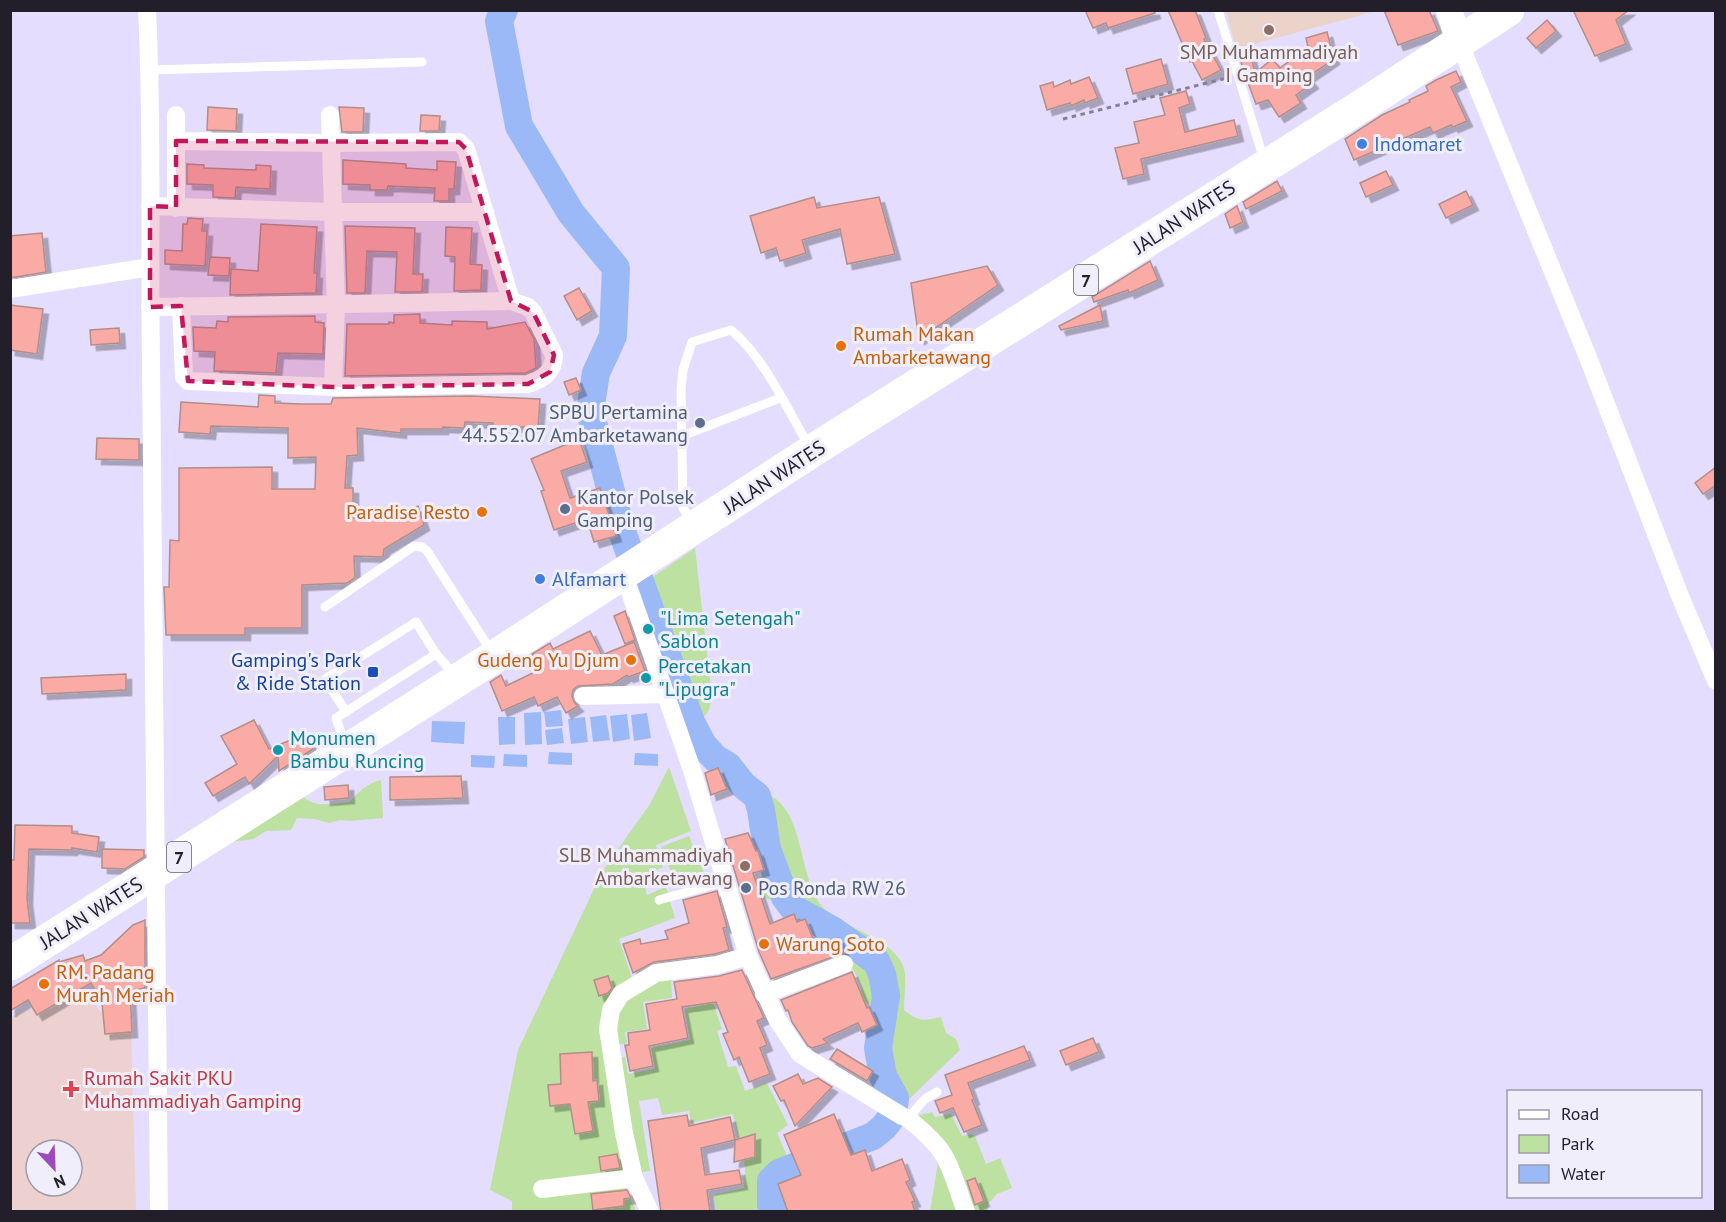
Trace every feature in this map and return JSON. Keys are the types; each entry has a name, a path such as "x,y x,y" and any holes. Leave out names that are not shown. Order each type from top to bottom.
{"highway":[{"name":"JALAN WATES","path":"10,964 812,452 1363,105 1508,10"}],"street":[{"path":"147,10 150,70 154,873 159,1212"},
{"path":"1449,10 1459,42 1589,360 1680,596 1716,681"},
{"path":"176,115 176,208"},
{"path":"330,115 336,305 333,387"},
{"path":"177,141 459,142 466,149 511,301"},
{"path":"150,206 333,212 485,212"},
{"path":"10,289 150,267"},
{"path":"150,307 181,306 336,305 511,301 528,307 533,312 554,355 554,362 550,372 541,380 528,384 333,387 188,381 184,377 181,306"},
{"path":"627,571 629,589 692,770 748,956 764,994 785,1034 800,1054 883,1103 909,1114 943,1154 966,1212"},
{"path":"583,696 666,694"},
{"path":"650,1212 634,1178 611,1062 608,1029 611,1010 621,994 656,973 717,965 748,956"},
{"path":"764,994 844,964"},
{"path":"542,1189 634,1178"}],"lane":[{"path":"1218,10 1265,165"},
{"path":"150,70 422,62"},
{"path":"695,527 683,508 681,389 683,370 692,342 731,330 756,354 812,452"},
{"path":"682,436 780,398"},
{"path":"326,607 414,546 422,547 427,551 494,657"},
{"path":"346,712 325,679 416,622 436,654 459,679"},
{"path":"347,750 336,718 436,654"},
{"path":"659,900 727,881"},
{"path":"909,1114 937,1092"}],"path":[{"path":"1063,119 1238,75"}],"highlighted area":[{"path":"176,141 459,142 466,149 511,301 533,312 554,355 550,372 528,384 333,387 188,381 181,306 150,307 150,206 176,207"}],"shaded area":[{"name":"SMP Muhammadiyah I Gamping","path":"1226,10 1376,10 1376,11 1236,49"},
{"name":"Rumah Sakit PKU Muhammadiyah Gamping","path":"89,995 100,1011 131,1028 136,1211 11,1212 11,1017 46,1003"}],"green space":[{"path":"695,548 712,697 709,710 698,724 647,581"},
{"path":"669,767 691,831 656,845 663,867 642,877 647,895 666,887 675,918 619,939 632,978 671,976 672,998 643,1002 647,1029 625,1032 627,1043 617,1045 618,1058 625,1057 628,1074 655,1069 651,1048 690,1040 685,1009 713,1003 722,1029 717,1031 728,1067 736,1066 745,1091 767,1083 788,1125 777,1133 790,1163 774,1171 766,1181 764,1194 766,1211 716,1211 713,1195 744,1188 745,1168 733,1114 691,1123 689,1111 662,1115 658,1098 639,1101 650,1171 620,1175 636,1211 512,1211 512,1201 490,1190 518,1050 602,872 650,804"},
{"path":"381,780 383,818 340,820 329,823 297,818 291,830 266,831 253,839 231,842 303,796 319,804 350,802 364,788"},
{"path":"760,790 776,799 791,820 812,889 818,901 838,919 892,951 901,961 905,973 904,1010 921,1020 941,1017 946,1033 956,1039 960,1050 905,1103 901,1091 887,1073 884,1062 885,1033 871,1004 862,1002 860,993 862,988 851,965 867,957 830,932 764,897 759,877 770,872 757,831 756,812"},
{"path":"689,836 704,873 676,884 661,847"},
{"path":"932,1112 935,1117 951,1114 962,1136 971,1134 975,1136 986,1164 1000,1158 1012,1188 997,1194 988,1204 988,1211 930,1211 938,1163 916,1116"}],"water":[{"path":"561,710 563,726 546,727 544,712"},
{"path":"541,712 542,744 525,745 524,713"},
{"path":"647,713 651,738 634,741 631,715"},
{"path":"627,714 630,739 613,742 610,716"},
{"path":"606,715 610,740 593,742 590,717"},
{"path":"498,717 515,717 515,744 499,745"},
{"path":"585,717 588,742 571,744 568,719"},
{"path":"432,721 465,722 464,744 431,742"},
{"path":"562,728 564,743 547,745 545,730"},
{"path":"549,752 572,753 572,765 548,764"},
{"path":"635,753 658,754 658,766 634,765"},
{"path":"504,754 527,755 527,767 503,766"},
{"path":"471,755 495,756 494,768 471,767"}],"building":[{"path":"1085,10 1154,10 1155,13 1108,28 1106,23 1093,28"},
{"path":"1168,10 1195,10 1206,38 1204,39 1221,70 1202,80 1192,61 1190,62"},
{"path":"1384,10 1429,10 1438,31 1398,45"},
{"path":"1573,10 1629,10 1616,20 1626,44 1595,56"},
{"path":"1547,20 1556,31 1536,48 1527,38"},
{"path":"1327,32 1334,59 1308,77 1313,83 1296,95 1301,103 1279,117 1268,100 1256,104 1247,80 1272,59 1280,68 1308,47 1306,38"},
{"path":"1249,49 1255,72 1245,75 1238,52"},
{"path":"1161,59 1168,84 1133,94 1126,69"},
{"path":"1456,71 1461,82 1451,87 1467,121 1433,133 1430,127 1354,160 1345,139 1382,115 1428,91 1426,86"},
{"path":"1089,77 1098,98 1085,103 1084,100 1071,106 1070,103 1047,110 1040,86 1053,82 1054,87 1070,80 1071,84"},
{"path":"1186,91 1190,104 1179,108 1185,132 1234,120 1238,136 1141,159 1144,174 1123,179 1115,148 1139,143 1134,122 1165,115 1160,98"},
{"path":"208,107 237,109 236,131 207,130"},
{"path":"339,107 364,108 363,132 342,132"},
{"path":"421,115 440,116 439,131 420,131"},
{"path":"343,160 406,164 406,168 437,170 437,161 456,162 454,189 449,189 449,201 434,201 435,188 388,186 387,190 370,190 370,185 343,184"},
{"path":"187,164 204,165 204,168 256,170 256,165 271,166 270,189 236,187 235,198 213,197 213,185 187,184"},
{"path":"1386,171 1393,185 1366,197 1360,183"},
{"path":"1277,181 1282,191 1246,209 1243,202"},
{"path":"1466,191 1473,205 1446,218 1439,204"},
{"path":"814,197 817,208 879,197 895,254 847,264 840,229 802,240 806,253 780,261 776,248 761,253 750,216"},
{"path":"1237,206 1243,222 1230,228 1225,214"},
{"path":"188,218 203,219 202,231 207,231 205,266 165,264 165,250 182,251 183,224 187,224"},
{"path":"261,224 317,227 314,273 317,273 316,293 230,295 231,269 258,271"},
{"path":"345,226 415,228 413,274 423,274 422,292 395,292 397,252 367,251 365,293 347,293"},
{"path":"446,227 472,228 470,264 482,265 481,290 454,291 455,257 445,256"},
{"path":"42,233 46,272 10,278 10,236"},
{"path":"210,257 230,258 229,276 208,275"},
{"path":"1150,261 1158,280 1129,293 1128,290 1094,302 1092,297"},
{"path":"987,266 998,285 919,339 911,283"},
{"path":"579,288 592,311 577,320 564,296"},
{"path":"10,305 43,309 37,354 10,350"},
{"path":"1100,305 1103,321 1061,330 1059,326"},
{"path":"420,314 420,323 452,325 452,321 487,322 487,329 525,322 534,339 536,368 526,373 345,376 347,324 389,324 389,322 394,323 394,315"},
{"path":"315,316 315,322 324,323 323,354 278,353 276,373 214,371 215,352 194,351 193,327 216,328 217,321 228,322 228,317"},
{"path":"119,328 120,343 91,345 90,330"},
{"path":"576,378 581,390 569,395 564,382"},
{"path":"259,395 275,396 275,403 302,404 331,404 333,398 471,396 540,399 538,427 493,427 493,423 465,422 464,428 401,429 401,433 357,428 358,455 347,456 345,488 353,488 353,518 386,520 418,506 424,525 384,549 383,557 354,556 355,578 347,583 302,585 302,628 245,628 245,635 166,635 164,587 169,587 170,540 179,541 179,468 272,467 272,489 315,489 316,457 288,458 288,428 211,426 210,434 179,432 181,402 258,407"},
{"path":"97,438 139,439 139,460 96,459"},
{"path":"579,439 587,462 561,471 570,498 600,488 616,536 594,542 587,519 554,530 541,491 544,490 531,459"},
{"path":"1716,467 1716,485 1703,494 1695,483"},
{"path":"625,611 635,640 625,644 614,616"},
{"path":"590,631 602,655 634,642 645,671 628,677 627,675 613,684 578,686 573,690 572,696 578,706 566,713 557,697 538,706 534,697 502,711 490,682 501,675 506,686 541,669 532,654 550,643 553,649"},
{"path":"126,674 126,690 42,694 41,678"},
{"path":"254,720 269,749 305,734 313,749 279,771 278,756 249,784 245,777 213,796 205,783 237,764 221,736"},
{"path":"718,768 727,789 711,795 705,773"},
{"path":"461,776 463,798 390,800 390,777"},
{"path":"348,785 349,798 325,800 324,787"},
{"path":"15,825 72,826 72,833 99,837 97,852 72,848 72,850 29,849 27,899 30,923 10,923 10,860 14,860"},
{"path":"748,833 758,851 764,870 753,873 770,924 794,914 797,922 805,919 814,941 818,939 820,944 838,938 844,953 771,979 759,952 725,839"},
{"path":"102,849 144,850 144,857 125,869 102,868"},
{"path":"717,891 727,927 723,928 729,950 654,962 633,973 623,944 640,939 641,944 668,939 665,931 689,923 683,900"},
{"path":"145,920 145,988 130,991 132,1032 105,1034 102,1003 91,983 37,1015 28,1000 10,1011 10,989 59,960 59,962 83,955 85,961 101,955 133,925"},
{"path":"742,970 764,1018 757,1021 767,1045 760,1048 770,1074 749,1082 739,1057 734,1060 723,1034 728,1032 716,1002 682,1007 688,1038 649,1046 653,1066 630,1071 625,1045 629,1045 628,1033 650,1030 646,1004 677,999 674,982 719,976"},
{"path":"852,972 877,1025 862,1032 858,1023 823,1039 828,1043 812,1048 808,1046 781,1000"},
{"path":"608,976 612,988 608,993 599,996 594,980"},
{"path":"1093,1038 1099,1052 1066,1065 1060,1051"},
{"path":"1024,1046 1030,1060 968,1083 982,1125 964,1132 953,1108 940,1113 935,1101 952,1095 945,1075"},
{"path":"837,1049 873,1071 867,1081 830,1059"},
{"path":"592,1052 593,1081 597,1080 599,1101 588,1102 593,1131 575,1134 570,1104 550,1106 548,1085 561,1084 560,1054"},
{"path":"798,1074 803,1084 818,1078 832,1087 795,1126 784,1100 781,1101 773,1086"},
{"path":"834,1114 851,1155 865,1150 872,1171 902,1159 910,1180 906,1182 915,1201 912,1202 915,1212 788,1212 778,1184 801,1175 784,1135"},
{"path":"687,1115 689,1126 730,1117 735,1140 701,1148 705,1175 739,1170 742,1184 707,1190 710,1212 661,1212 648,1121"},
{"path":"755,1134 755,1157 734,1162 735,1140"},
{"path":"617,1154 620,1168 601,1171 599,1157"},
{"path":"975,1178 984,1201 975,1205 967,1181"},
{"path":"627,1190 631,1198 624,1199 624,1206 593,1210 591,1194"}],"waterway":[{"path":"504,10 499,21 519,126 571,213 616,268 613,336 596,373 590,411 620,526 691,722 703,745 715,758 728,766 743,785 757,796 767,849 785,897 794,909 832,930 876,961 882,974 886,996 878,1048 883,1076 895,1098 893,1115 873,1136 779,1173 771,1181 771,1205 774,1212"}],"place":[{"name":"SMP Muhammadiyah I Gamping","path":"1269,30"},
{"name":"Indomaret","path":"1362,144"},
{"name":"Rumah Makan Ambarketawang","path":"841,346"},
{"name":"SPBU Pertamina 44.552.07 Ambarketawang","path":"700,423"},
{"name":"Kantor Polsek Gamping","path":"565,509"},
{"name":"Paradise Resto","path":"482,512"},
{"name":"Alfamart","path":"540,579"},
{"name":"\"Lima Setengah\" Sablon","path":"648,629"},
{"name":"Gudeng Yu Djum","path":"631,660"},
{"name":"Gamping's Park & Ride Station","path":"373,672"},
{"name":"Percetakan \"Lipugra\"","path":"646,678"},
{"name":"Monumen Bambu Runcing","path":"278,750"},
{"name":"SLB Muhammadiyah Ambarketawang","path":"745,866"},
{"name":"Pos Ronda RW 26","path":"746,888"},
{"name":"Warung Soto","path":"764,944"},
{"name":"RM. Padang Murah Meriah","path":"44,984"},
{"name":"Rumah Sakit PKU Muhammadiyah Gamping","path":"71,1089"}]}
